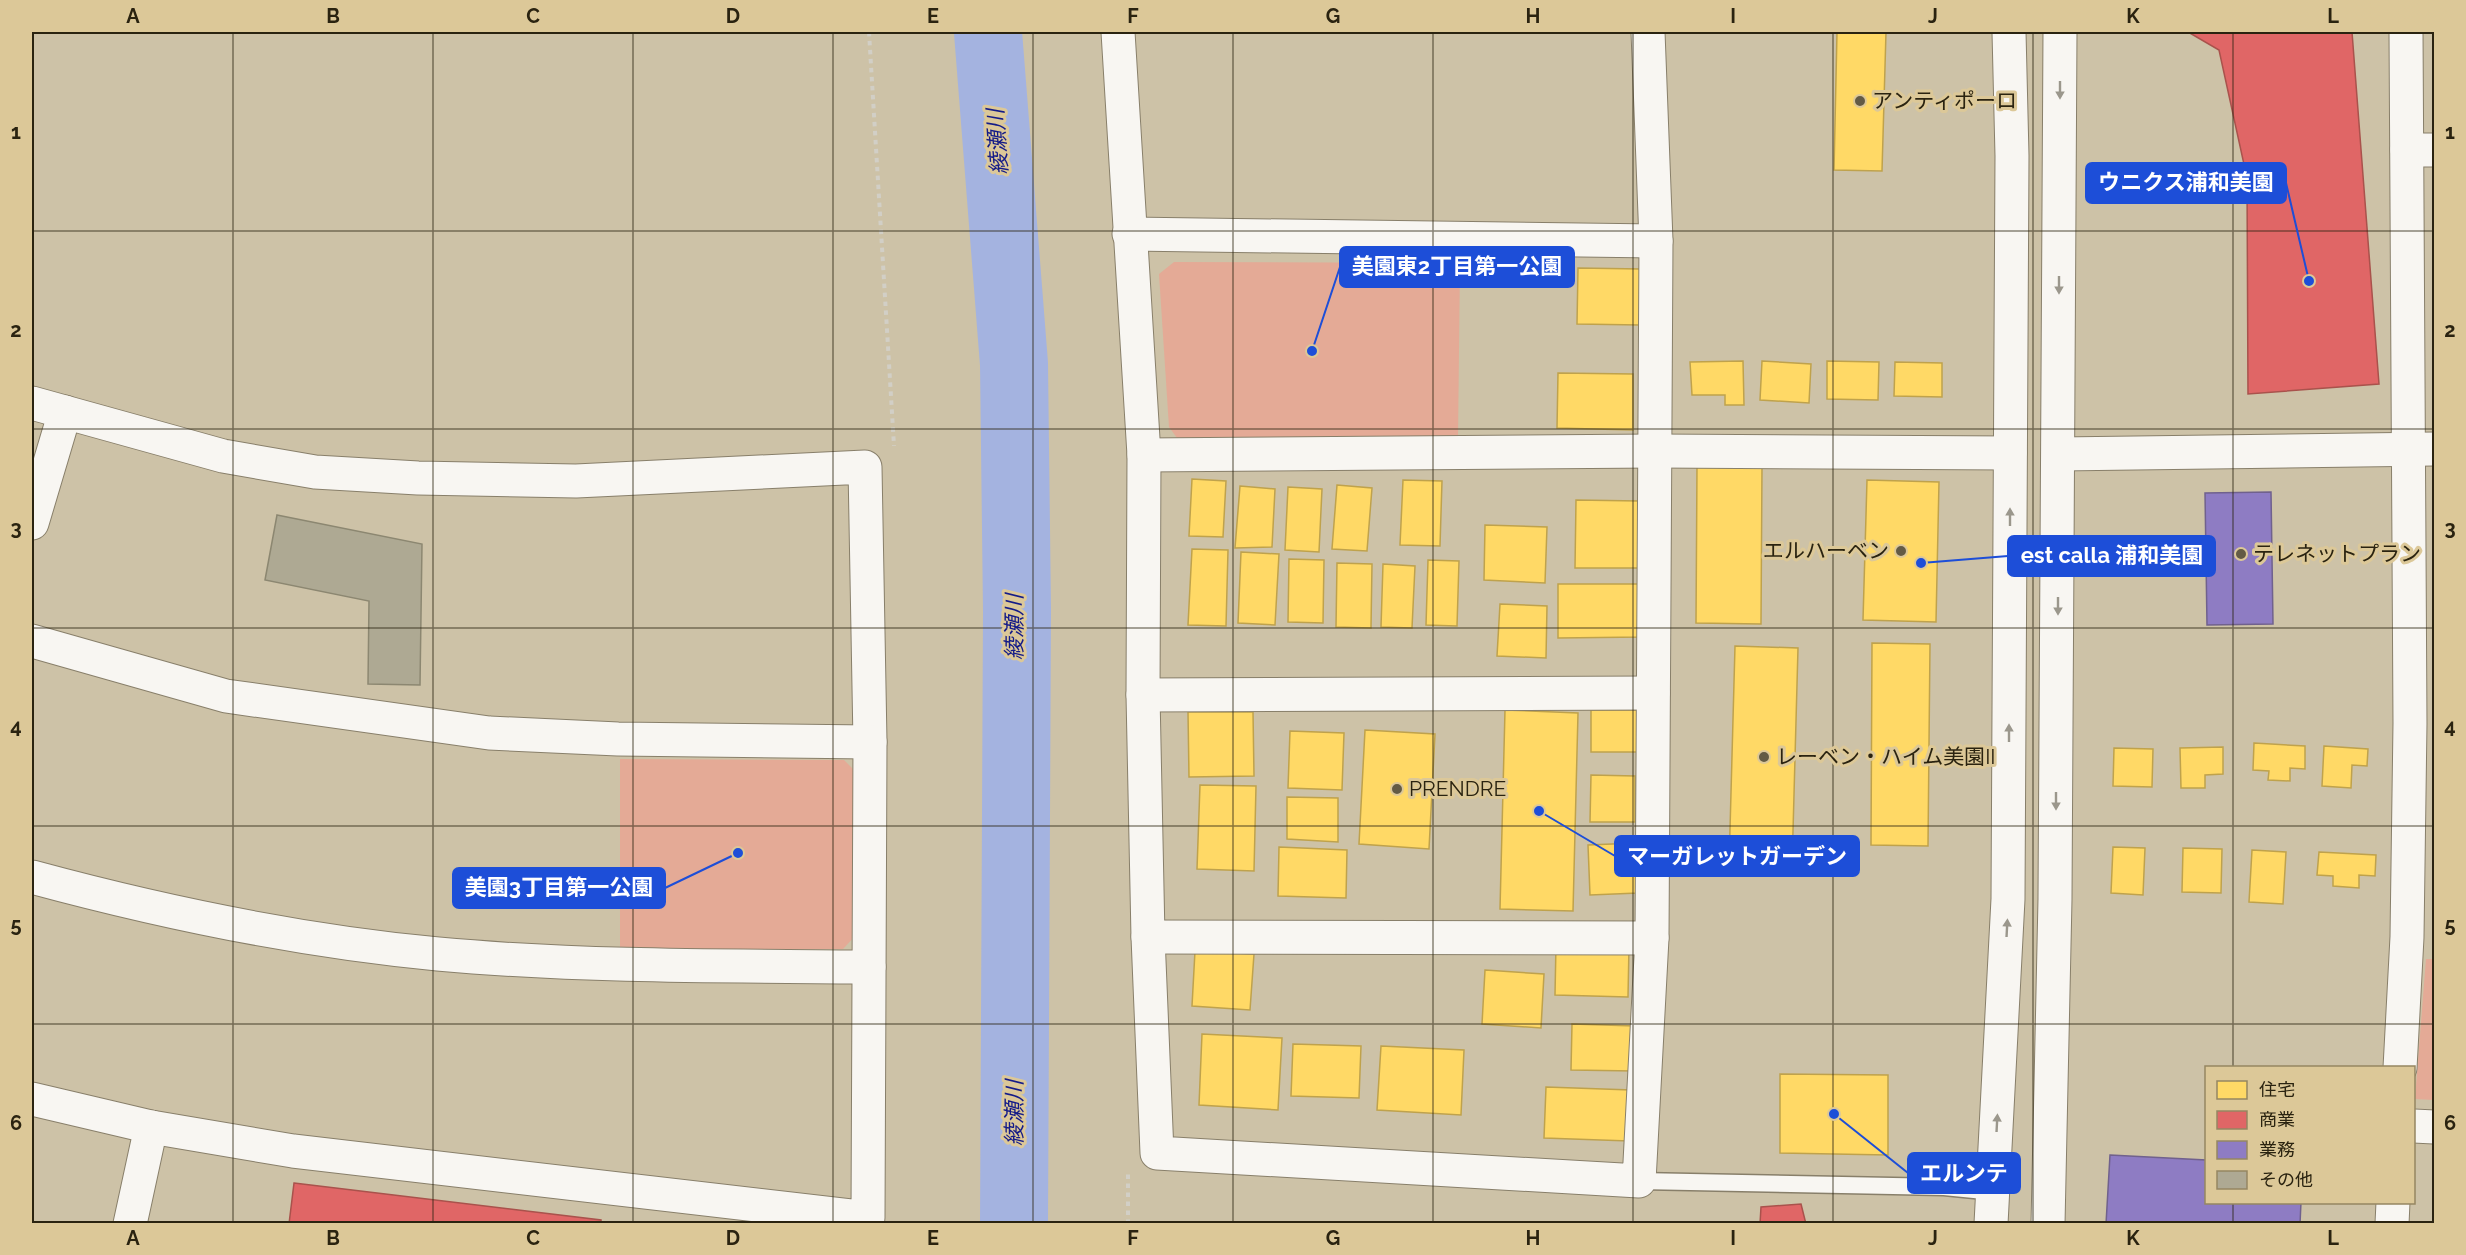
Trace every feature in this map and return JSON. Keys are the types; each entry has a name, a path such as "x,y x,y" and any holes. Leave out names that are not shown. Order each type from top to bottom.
{"street":[{"path":"1118,32 1144,455 1143,695 1148,936 1157,1153 1639,1181 1652,938 1656,241 1648,32"},
{"path":"1992,1208 2008,899 2012,156 2010,32"},
{"path":"2048,1224 2054,1005 2060,32"},
{"path":"2400,1066 2421,936 2421,150 2406,32"},
{"path":"1129,234 1656,241"},
{"path":"32,403 223,456 315,472 418,478 576,481 865,467 870,742 868,1218 293,1151 151,1127 32,1099"},
{"path":"32,524 66,412"},
{"path":"2059,454 2420,449"},
{"path":"1144,455 1655,451 2010,453"},
{"path":"32,641 226,696 489,733 618,739 870,742"},
{"path":"1143,695 1653,693"},
{"path":"32,877 117,900 275,933 437,954 617,966 869,967"},
{"path":"1148,936 1652,938"},
{"path":"2415,1126 2434,1127"},
{"path":"130,1224 151,1127"},
{"path":"2392,1224 2393,1204"}],"lane":[{"path":"1639,1181 1944,1187 1992,1208"}],"shaded area":[{"path":"1174,262 1460,263 1458,438 1180,442 1169,427 1159,274"},
{"path":"620,759 844,760 856,772 856,935 843,949 620,949"},
{"path":"2426,959 2434,959 2434,1100 2415,1099"}],"building: 住宅":[{"name":"アンティポーロ","path":"1837,32 1886,32 1882,171 1834,170"},
{"path":"1578,268 1641,269 1640,325 1577,324"},
{"path":"1743,361 1744,405 1725,405 1725,395 1692,395 1690,362"},
{"path":"1762,361 1811,364 1809,403 1760,400"},
{"path":"1827,361 1879,362 1878,400 1827,399"},
{"path":"1895,362 1942,363 1942,397 1894,396"},
{"path":"1558,373 1633,374 1633,430 1557,428"},
{"path":"1697,466 1762,466 1761,624 1696,623"},
{"path":"1192,479 1226,481 1223,537 1189,536"},
{"path":"1403,480 1442,481 1440,546 1400,545"},
{"name":"エルハーベン","path":"1867,480 1939,482 1936,622 1863,620"},
{"path":"1337,485 1372,488 1367,551 1332,549"},
{"path":"1240,486 1275,489 1272,547 1235,548"},
{"path":"1288,487 1322,489 1319,552 1285,550"},
{"path":"1576,500 1639,501 1638,568 1575,568"},
{"path":"1485,525 1547,527 1545,583 1484,580"},
{"path":"1192,549 1228,550 1226,626 1188,625"},
{"path":"1241,552 1279,554 1275,625 1238,623"},
{"path":"1289,559 1324,560 1323,623 1288,622"},
{"path":"1428,560 1459,561 1457,626 1426,625"},
{"path":"1337,563 1372,564 1371,628 1336,627"},
{"path":"1383,564 1415,566 1412,628 1381,627"},
{"path":"1558,584 1642,584 1642,637 1558,638"},
{"path":"1500,604 1547,606 1546,658 1497,656"},
{"path":"1872,643 1930,644 1928,846 1871,845"},
{"name":"レーベン・ハイム美園II","path":"1735,646 1798,648 1792,868 1729,866"},
{"path":"1505,710 1578,713 1573,911 1500,909"},
{"path":"1591,710 1637,710 1637,752 1591,752"},
{"path":"1188,712 1253,712 1254,776 1189,777"},
{"name":"PRENDRE","path":"1365,730 1435,734 1429,849 1359,844"},
{"path":"1290,731 1344,733 1342,790 1288,788"},
{"path":"2254,743 2305,746 2305,769 2290,768 2290,781 2268,780 2269,771 2253,770"},
{"path":"2324,746 2368,749 2367,766 2352,765 2351,788 2322,786"},
{"path":"2223,747 2223,774 2205,775 2205,788 2181,788 2180,748"},
{"path":"2114,748 2153,749 2152,787 2113,786"},
{"path":"1591,775 1635,776 1635,822 1590,822"},
{"path":"1200,785 1256,786 1254,871 1197,869"},
{"path":"1287,797 1338,798 1338,842 1287,839"},
{"path":"1636,843 1638,893 1590,895 1588,845"},
{"path":"1279,847 1347,850 1346,898 1278,896"},
{"path":"2113,847 2145,848 2143,895 2111,893"},
{"path":"2183,848 2222,849 2221,893 2182,892"},
{"path":"2252,850 2286,852 2283,904 2249,902"},
{"path":"2319,852 2376,855 2375,876 2359,875 2359,888 2333,886 2333,876 2317,875"},
{"path":"1556,944 1629,946 1628,997 1555,995"},
{"path":"1195,951 1254,954 1250,1010 1192,1006"},
{"path":"1485,970 1544,974 1541,1028 1482,1024"},
{"path":"1572,1024 1635,1026 1634,1071 1571,1070"},
{"path":"1202,1034 1282,1038 1278,1110 1199,1105"},
{"path":"1293,1044 1361,1046 1359,1098 1291,1096"},
{"path":"1381,1046 1464,1050 1461,1115 1377,1110"},
{"path":"1780,1074 1888,1075 1888,1155 1780,1153"},
{"path":"1546,1087 1631,1090 1629,1141 1544,1138"}],"building: 商業":[{"path":"2188,32 2352,32 2379,384 2248,394 2247,178 2219,50"},
{"path":"294,1183 601,1220 601,1224 289,1224"},
{"path":"1801,1204 1806,1224 1760,1224 1761,1207"}],"building: 業務":[{"path":"2271,492 2273,624 2207,625 2205,493"},
{"path":"2110,1155 2205,1160 2205,1204 2301,1204 2300,1224 2106,1224"}],"building: その他":[{"path":"277,515 422,544 420,685 368,684 369,601 265,580"}],"waterway":[{"name":"綾瀬川","path":"988,32 1014,364 1017,611 1014,1224"}],"place":[{"name":"アンティポーロ","path":"1860,101"},
{"name":"ウニクス浦和美園","path":"2309,281"},
{"name":"美園東2丁目第一公園","path":"1312,351"},
{"name":"エルハーベン","path":"1901,551"},
{"name":"テレネットプラン","path":"2241,554"},
{"name":"est calla 浦和美園","path":"1921,563"},
{"name":"レーベン・ハイム美園II","path":"1764,757"},
{"name":"PRENDRE","path":"1397,789"},
{"name":"マーガレットガーデン","path":"1539,811"},
{"name":"美園3丁目第一公園","path":"738,853"},
{"name":"エルンテ","path":"1834,1114"}]}
